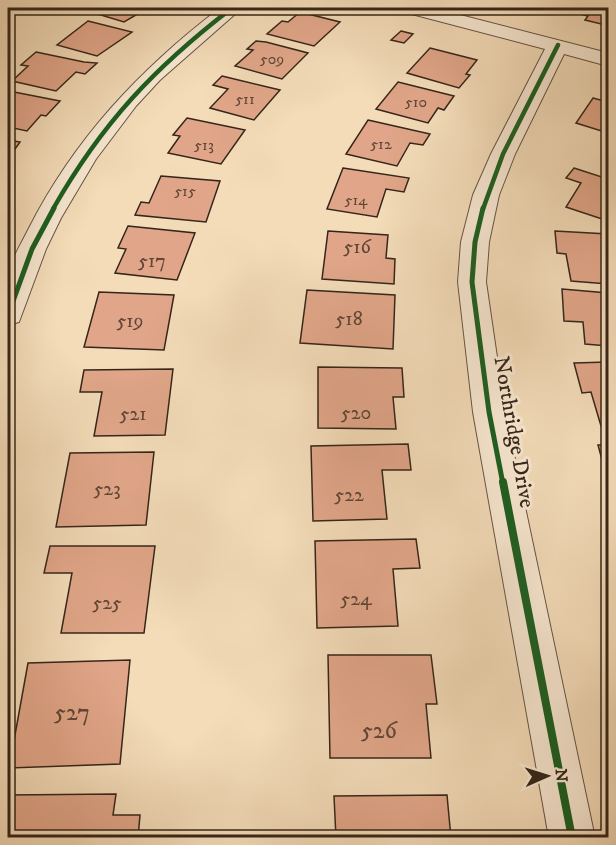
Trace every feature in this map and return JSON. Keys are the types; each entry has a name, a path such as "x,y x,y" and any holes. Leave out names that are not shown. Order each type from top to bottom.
{"street":[{"path":"8,315 36,240 69,180 106,128 152,76 232,8"},
{"path":"411,8 609,59"},
{"name":"Northridge Drive","path":"558,45 503,154 486,195 475,242 472,282 489,412 572,837"}],"building":[{"path":"66,8 94,8 86,14"},
{"path":"98,8 148,8 124,22 91,12"},
{"path":"555,8 608,8 608,20 605,25 585,20 588,16"},
{"path":"300,12 340,22 314,46 267,34 282,21 288,22"},
{"path":"88,21 132,32 97,56 57,45"},
{"path":"401,31 413,34 404,43 391,40"},
{"path":"256,41 308,53 282,79 235,66 253,50 247,49"},
{"path":"430,48 477,60 466,74 470,75 459,88 407,73"},
{"path":"36,52 97,63 85,74 76,72 56,91 12,81 28,66 21,65"},
{"path":"222,76 280,90 254,120 210,108 228,89 213,85"},
{"path":"398,82 454,96 444,110 438,108 428,123 376,109"},
{"path":"14,92 60,101 46,116 41,115 27,131 8,127 8,98"},
{"path":"593,98 608,102 608,133 576,123"},
{"path":"187,118 245,130 221,164 168,153 180,136 173,135"},
{"path":"368,120 430,134 423,145 410,143 397,166 346,154"},
{"path":"8,140 20,142 8,159"},
{"path":"343,168 409,178 404,192 386,189 377,217 327,209"},
{"path":"574,168 608,179 608,221 566,207 581,183 566,178"},
{"path":"161,176 220,181 206,222 135,215 141,202 149,203"},
{"path":"128,226 195,233 177,280 115,273 126,249 118,248"},
{"path":"328,231 388,235 386,258 395,259 394,284 322,279"},
{"path":"555,231 608,234 608,284 571,281 566,254 557,253"},
{"path":"562,289 608,293 608,346 585,344 583,322 564,321"},
{"path":"307,290 395,295 393,349 300,343"},
{"path":"99,292 174,295 164,350 84,347"},
{"path":"608,362 608,426 601,426 591,392 582,393 574,363"},
{"path":"318,367 402,368 404,397 393,397 396,429 318,428"},
{"path":"173,369 165,435 94,436 102,392 80,392 84,370"},
{"path":"408,444 411,470 382,470 387,519 313,521 311,446"},
{"path":"598,445 608,445 608,482"},
{"path":"154,452 146,525 56,527 70,453"},
{"path":"416,539 420,568 393,569 398,626 317,628 315,541"},
{"path":"50,546 155,546 144,633 61,633 72,573 44,573"},
{"path":"328,655 431,655 437,704 426,704 431,758 330,758"},
{"path":"130,660 120,764 9,768 28,663"},
{"path":"116,794 113,815 140,815 138,838 8,838 8,795"},
{"path":"447,795 451,838 336,838 334,796"}],"cycle path":[{"path":"8,315 32,249 48,218 65,187 106,128 152,75 181,48 232,8"},
{"path":"558,45 503,154 486,195 475,242 472,282 489,412 572,838"}]}
